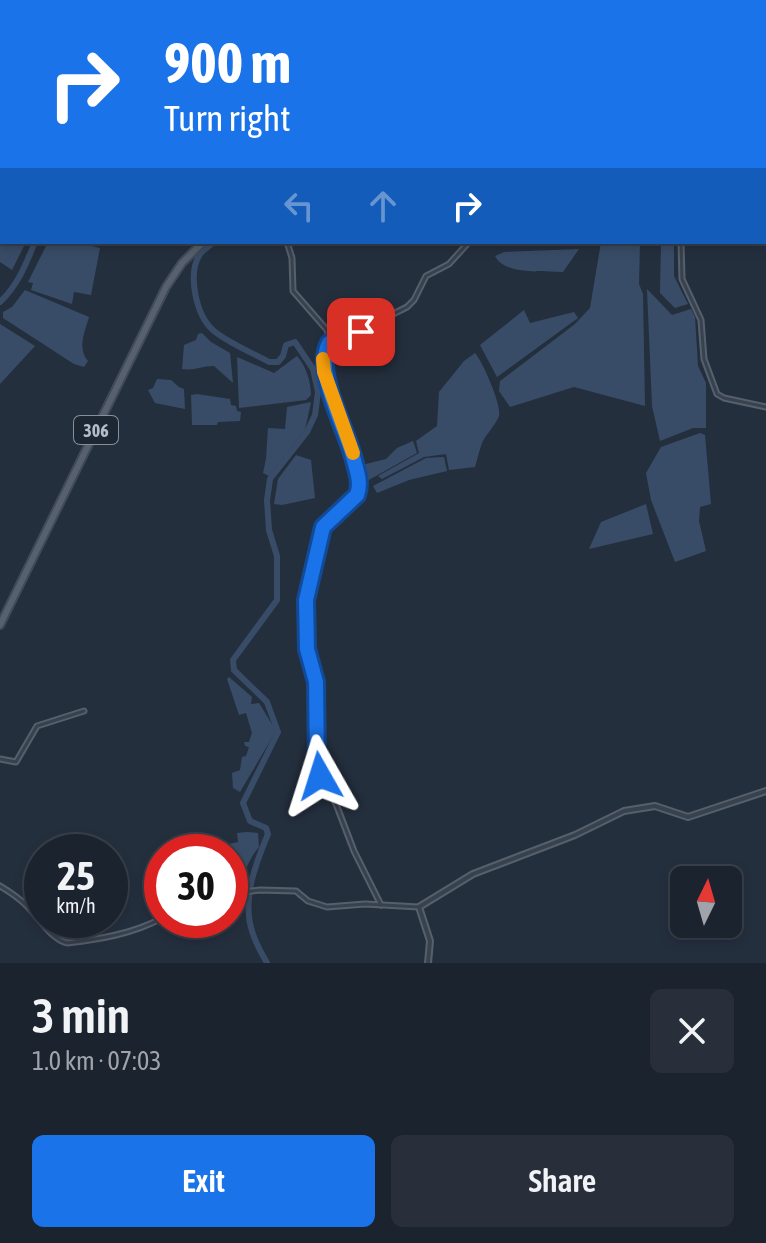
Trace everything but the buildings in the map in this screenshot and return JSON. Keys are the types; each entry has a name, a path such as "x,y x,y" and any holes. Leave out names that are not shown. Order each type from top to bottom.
{"main road":[{"name":"306","path":"0,625 162,293 182,263 201,244"}],"street":[{"path":"288,244 292,258 293,291 326,327 329,343 323,355 324,372 352,448 359,488 357,495 323,527 306,600 307,649 316,682 317,763 360,865 381,905"},
{"path":"329,343 348,342 373,324 407,307 426,276 449,264 467,244"},
{"path":"681,244 682,279 701,320 704,359 717,394 766,407"},
{"path":"0,759 16,762 37,726 84,711"},
{"path":"248,891 296,891 316,905 327,907 419,907 473,874 575,835 624,811 655,806 688,817 705,814 766,791"},
{"path":"0,886 24,903 61,942 144,928"},
{"path":"419,907 430,941 428,963"}],"water":[{"path":"0,244 25,244 12,270 0,262"},
{"path":"47,244 84,244 100,248 91,295 74,292 72,304 31,290 33,283 28,282"},
{"path":"601,244 640,244 645,406 574,387 510,407 499,391 500,381 575,324 590,308"},
{"path":"661,244 674,244 674,276 688,304 675,308 660,293"},
{"path":"579,249 563,272 507,267 495,256 504,252"},
{"path":"647,289 672,315 691,309 695,317 698,366 706,383 706,428 693,428 660,441 652,406"},
{"path":"25,290 89,317 83,339 83,351 88,361 84,367 74,364 3,318 3,312 12,307"},
{"path":"524,310 530,323 574,312 578,318 497,377 480,345"},
{"path":"0,324 35,346 0,384"},
{"path":"202,333 230,353 233,383 214,366 182,369 184,345 196,340"},
{"path":"475,353 491,384 499,416 482,443 475,467 449,470 446,454 424,457 382,479 378,476 419,453 416,441 437,426 439,392 464,361"},
{"path":"297,356 310,385 311,395 306,400 239,408 237,357 274,373"},
{"path":"157,379 171,380 184,389 185,409 155,403 148,390 153,388"},
{"path":"191,395 230,399 231,405 241,412 240,421 192,425"},
{"path":"311,402 305,430 269,476 263,473 268,428 285,429 287,407"},
{"path":"700,433 705,435 711,504 700,507 699,521 706,551 675,562 651,500 646,473 661,447"},
{"path":"413,441 417,453 367,481 362,465 386,459 397,448"},
{"path":"296,455 311,460 315,498 274,504 278,479"},
{"path":"444,457 447,471 409,480 377,493 373,486 426,458"},
{"path":"646,504 653,534 589,549 601,522"},
{"path":"229,677 252,697 251,704 259,703 276,731 240,792 233,788 232,773 240,770 242,757 246,756 249,747 244,742 249,742 252,733 246,713 239,715 227,679"},
{"path":"237,833 258,833 259,847 248,865 248,834"}],"waterway":[{"path":"0,302 17,281 34,244"},
{"path":"212,244 200,254 194,272 195,294 208,324 227,340 269,362 278,362 286,345 295,342 313,369 318,392 315,415 307,432 270,479 267,500 269,530 277,556 277,600 233,660 234,670 267,702 278,732 243,803 250,821 266,828 268,834 254,871 248,909 254,938 267,963"}],"slow traffic":[{"path":"323,359 324,372 353,453"}],"route":[{"path":"320,776 317,763 316,682 307,649 306,600 323,527 357,495 359,488 352,448 324,372 323,355 329,343 343,344 361,332"}]}
